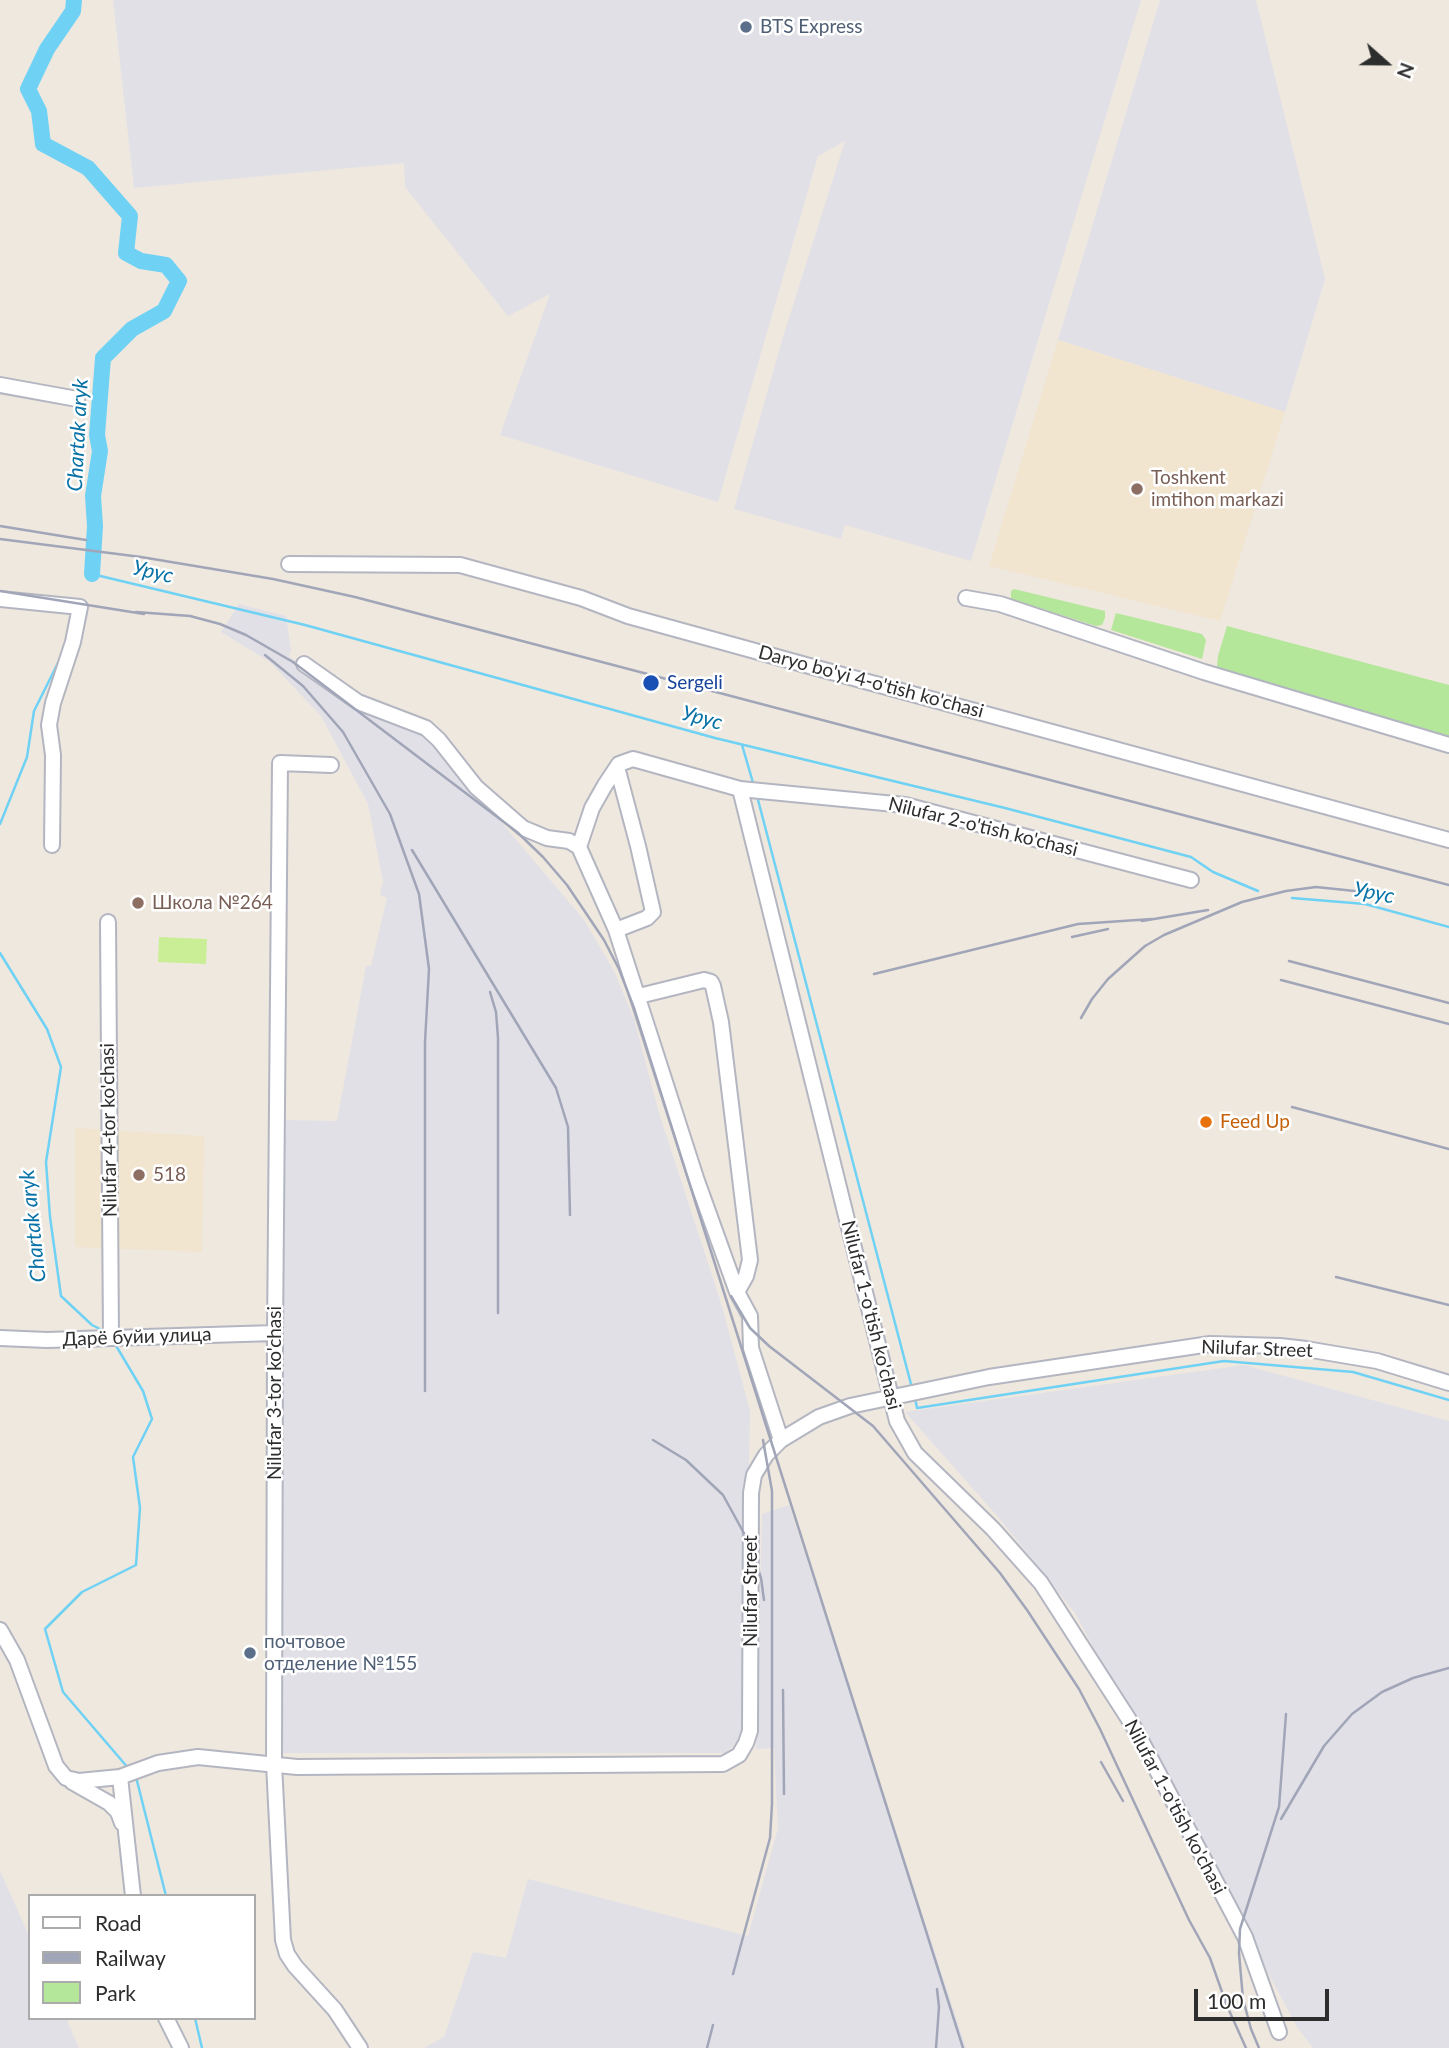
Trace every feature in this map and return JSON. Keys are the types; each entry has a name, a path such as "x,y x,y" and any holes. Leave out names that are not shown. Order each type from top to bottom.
{"street":[{"path":"0,385 77,399"},
{"name":"Daryo bo'yi 4-o'tish ko'chasi","path":"289,564 460,565 581,598 628,616 1449,840"},
{"path":"966,598 1000,604 1204,672 1449,745"},
{"path":"0,599 80,607 74,642 53,703 49,725 52,755 52,845"},
{"path":"304,664 358,702 426,729 439,740 476,787 523,828 536,835 569,841 579,847 616,930 696,1178 737,1292 750,1316 751,1348 781,1440"},
{"name":"Nilufar 2-o'tish ko'chasi","path":"617,767 624,760 633,759 740,789 905,805 1191,880"},
{"name":"Nilufar 3-tor ko'chasi","path":"331,765 280,763 274,1764 283,1940 287,1954 335,2010 360,2048"},
{"path":"579,847 592,808 617,767"},
{"path":"616,930 647,918 653,912 617,767"},
{"name":"Nilufar 1-o'tish ko'chasi","path":"740,789 897,1421 915,1453 993,1529 1041,1583 1135,1729 1245,1937 1279,2032"},
{"name":"Nilufar 4-tor ko'chasi","path":"108,922 111,1338"},
{"path":"639,996 704,980 711,982 713,986 721,1022 750,1260 746,1276 737,1292"},
{"name":"Дарё буйи улица","path":"0,1338 47,1340 275,1333"},
{"name":"Nilufar Street","path":"66,1778 84,1782 120,1777 179,1758 198,1757 297,1767 723,1764 732,1760 745,1747 750,1731 751,1493 759,1466 781,1440 831,1412 989,1377 1210,1344 1306,1349 1377,1361 1449,1383"},
{"path":"0,1630 17,1660 56,1766 81,1789 113,1806 120,1816 127,1837"},
{"path":"120,1777 133,1894"},
{"path":"167,2020 181,2048"}],"shaded area":[{"path":"113,0 1141,0 971,561 845,525 841,539 734,509 783,337 845,141 818,156 718,502 500,435 550,294 508,316 405,187 404,163 134,188"},
{"path":"1160,0 1256,0 1325,279 1285,412 1058,340"},
{"name":"Toshkent imtihon markazi","path":"1058,340 1285,412 1220,621 989,566"},
{"path":"239,604 286,616 291,650 289,656 358,706 427,734 584,920 614,971 634,1019 659,1113 722,1306 750,1411 744,1734 726,1753 281,1753 284,1120 337,1121 366,966 371,966 387,898 380,895 383,881 368,804 321,716 270,662 221,632"},
{"name":"518","path":"75,1128 204,1136 202,1252 75,1247"},
{"path":"1244,1365 1449,1421 1449,2048 1313,2048 1297,2027 1075,1613 998,1517 905,1412"},
{"path":"789,1505 966,2048 424,2048 444,2037 473,1952 506,1958 528,1879 748,1936 778,1828 774,1748 756,1749 762,1514"},
{"path":"0,1871 28,1934 28,2020 67,2020 79,2048 0,2048"}],"green space":[{"path":"1014,589 1105,611 1105,618 1102,625 1096,626 1011,599 1011,591"},
{"path":"1116,613 1202,634 1206,640 1202,659 1111,630"},
{"path":"1227,626 1449,685 1449,738 1219,671 1218,656"},
{"path":"159,937 207,939 206,964 158,962"}],"waterway":[{"name":"Chartak aryk","path":"74,0 73,11 47,49 28,89 39,111 43,144 88,168 130,216 126,253 141,261 166,265 179,281 164,311 132,329 103,358 97,435 100,451 93,496 95,526 92,574"},
{"name":"Урус","path":"91,580 92,574 305,625 715,738 1005,808 1191,857 1213,872 1258,891"},
{"name":"Chartak aryk","path":"0,824 27,757 34,711 61,657"},
{"path":"742,745 754,786"},
{"path":"757,796 912,1388"},
{"name":"Урус","path":"1292,898 1365,904 1449,927"},
{"name":"Chartak aryk","path":"0,953 47,1029 61,1067 46,1162 50,1217 61,1296 92,1325 104,1331"},
{"name":"Chartak aryk","path":"115,1344 143,1391 152,1419 133,1457 140,1508 136,1565 82,1592 45,1629 63,1692 129,1769"},
{"path":"915,1398 917,1408 1224,1361 1353,1372 1449,1400"},
{"name":"Chartak aryk","path":"136,1777 165,1894"},
{"name":"Chartak aryk","path":"195,2020 202,2048"}],"railway":[{"path":"0,526 86,540"},
{"path":"0,539 141,557 273,579 355,597 1449,885"},
{"path":"0,591 144,614"},
{"path":"136,612 190,616 220,624 246,635 293,662 517,832 567,885 604,940 634,1008 963,2048"},
{"path":"265,655 303,686 343,732 390,814 419,894 429,969 425,1042 425,1391"},
{"path":"412,850 556,1088 568,1127 570,1215"},
{"path":"1081,1018 1108,979 1145,946 1164,935 1242,902 1316,887 1384,894"},
{"path":"1142,921 1208,910"},
{"path":"874,974 1078,924 1152,919"},
{"path":"1072,937 1108,929"},
{"path":"1289,961 1449,1003"},
{"path":"1281,980 1449,1024"},
{"path":"490,992 496,1012 498,1038 498,1313"},
{"path":"1292,1107 1449,1149"},
{"path":"1336,1277 1449,1305"},
{"path":"731,1296 750,1328 769,1346 873,1426 1000,1573 1027,1610 1079,1689 1100,1729 1189,1920 1210,1958 1227,2006"},
{"path":"653,1440 686,1460 723,1495 751,1546 761,1578 764,1600"},
{"path":"733,1974 770,1838 772,1804 772,1491 763,1440"},
{"path":"1281,1819 1324,1746 1352,1714 1382,1692 1413,1678 1449,1668"},
{"path":"783,1690 784,1794"},
{"path":"1259,2048 1243,1999 1240,1929 1279,1807 1286,1714"},
{"path":"1101,1762 1123,1801"},
{"path":"936,2048 939,2007 937,1989"},
{"path":"1223,1997 1246,2048"},
{"path":"707,2048 713,2025"}],"place":[{"name":"BTS Express","path":"746,27"},
{"name":"Toshkent imtihon markazi","path":"1137,489"},
{"name":"Sergeli","path":"651,683"},
{"name":"Школа №264","path":"138,903"},
{"name":"Feed Up","path":"1206,1122"},
{"name":"518","path":"139,1175"},
{"name":"почтовое отделение №155","path":"250,1653"}]}
